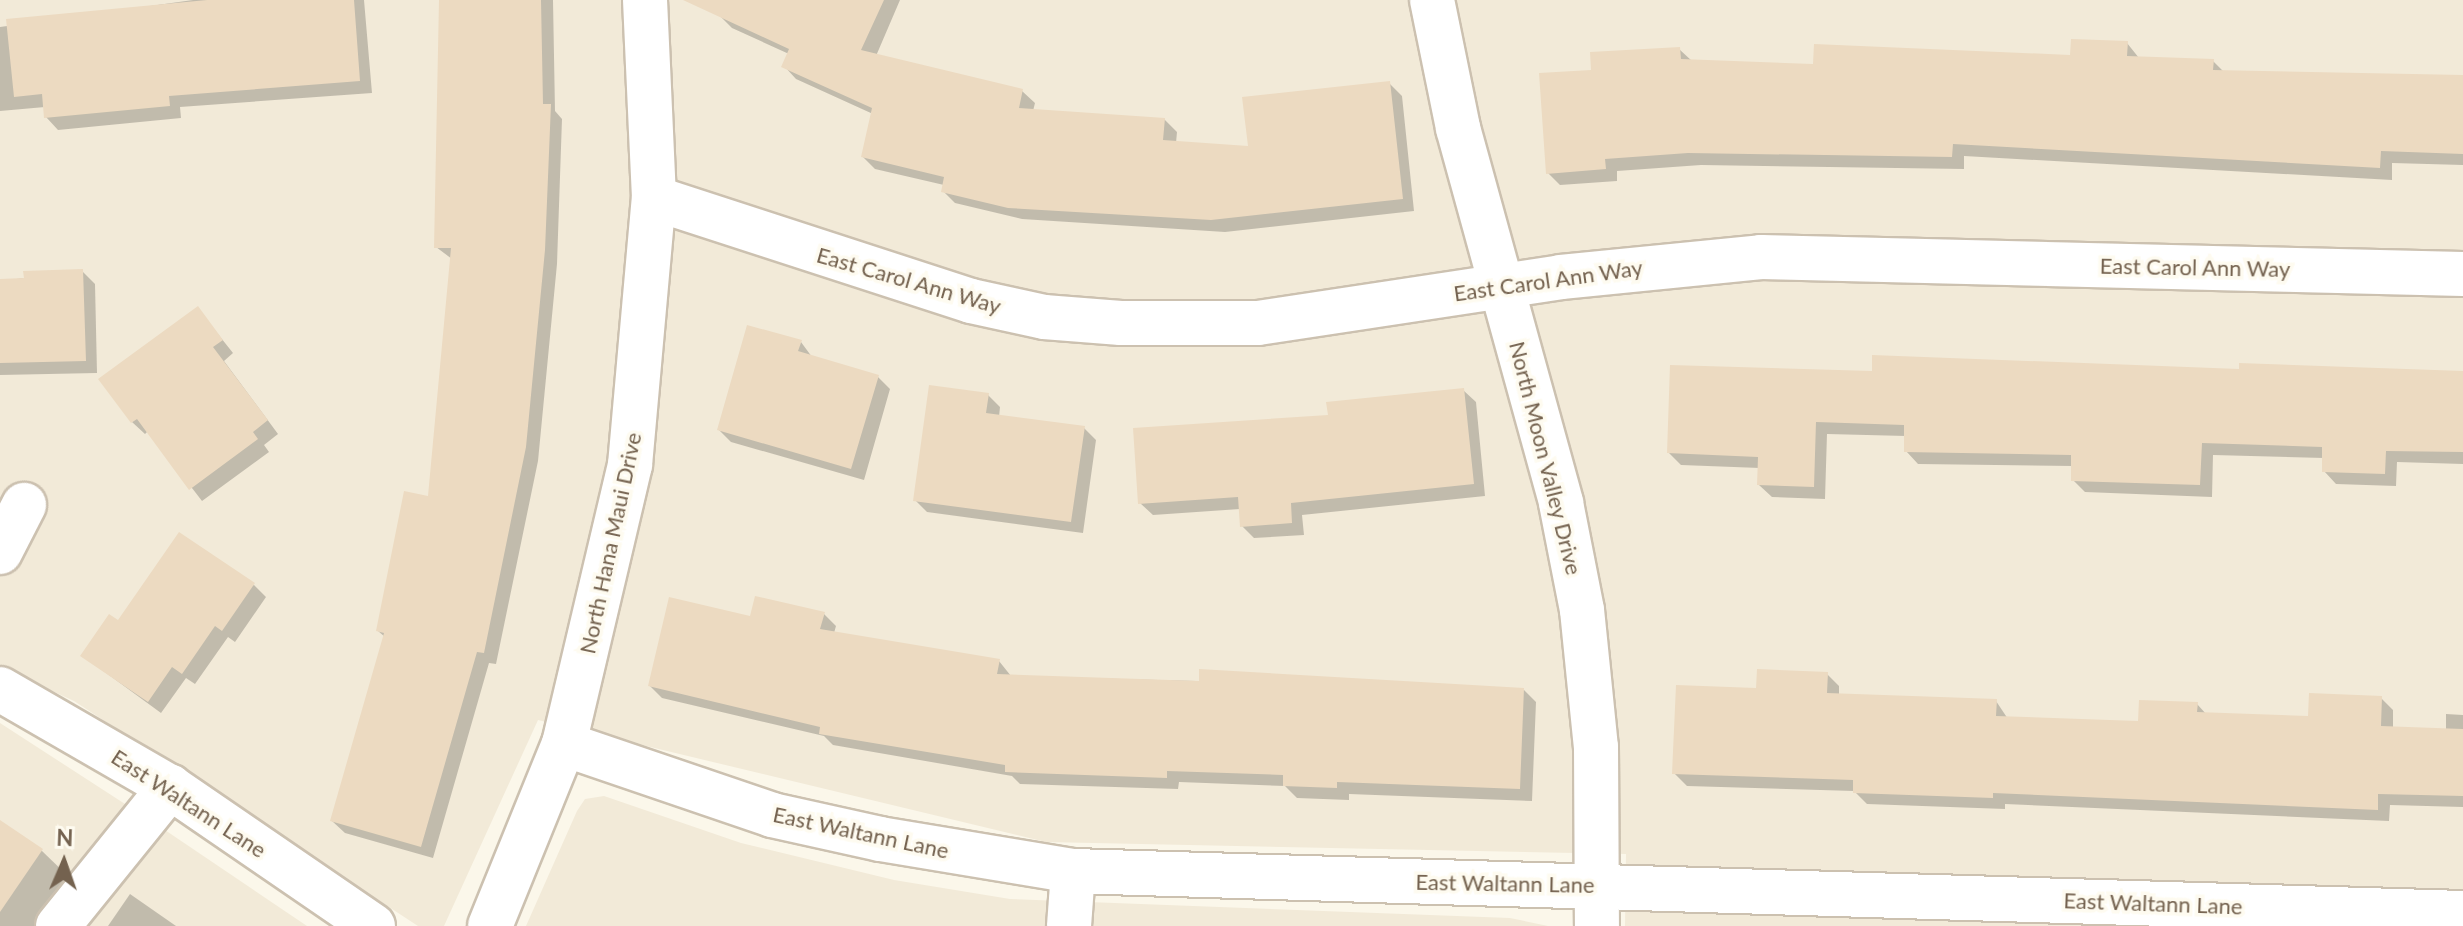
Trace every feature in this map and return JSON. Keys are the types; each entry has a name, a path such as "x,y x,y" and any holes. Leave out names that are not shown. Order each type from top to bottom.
{"street":[{"name":"North Hana Maui Drive","path":"490,926 564,744 630,465 654,198 645,0"},
{"name":"North Moon Valley Drive","path":"1432,0 1458,128 1561,503 1582,610 1596,747 1597,906"},
{"name":"East Carol Ann Way","path":"654,198 882,276 1044,317 1183,326 1258,323 1674,263 1834,255 2463,274"},
{"path":"0,552 24,505"},
{"name":"East Waltann Lane","path":"0,689 170,787 373,926"},
{"name":"East Waltann Lane","path":"564,744 772,815 1073,871 1597,906 2463,913"},
{"path":"58,926 170,787"},
{"path":"1069,926 1073,871"}],"shaded area":[{"path":"0,0 2463,0 2463,926 1625,926 1626,854 1046,842 538,720 444,926 418,926 74,701 0,667"},
{"path":"0,723 159,826 307,926 0,926"},
{"path":"604,796 741,843 894,880 1010,899 1510,918 1548,926 526,926 577,811 585,799"}],"building":[{"path":"207,0 354,0 360,81 169,96 170,106 44,118 42,94 14,97 6,19"},
{"path":"439,0 541,0 543,104 551,104 545,250 526,447 484,653 477,652 421,847 330,821 384,633 376,631 404,491 428,496 451,248 434,248"},
{"path":"683,0 884,0 861,50 1023,89 1019,108 1165,118 1163,140 1248,146 1242,97 1390,81 1403,199 1211,220 1008,208 941,192 944,177 861,157 872,108 781,67 789,49"},
{"path":"2071,39 2128,41 2127,56 2214,59 2213,70 2463,75 2463,154 2381,151 2380,168 1953,144 1952,157 1688,153 1605,159 1606,169 1546,174 1539,73 1591,70 1590,52 1680,47 1681,59 1813,64 1814,44 2070,55"},
{"path":"83,269 86,361 0,363 0,279 24,278 23,271"},
{"path":"198,306 223,340 213,347 268,420 253,432 258,439 189,490 137,419 131,423 98,379"},
{"path":"747,325 802,340 798,351 879,375 851,469 717,430"},
{"path":"1872,355 2239,369 2239,363 2463,371 2463,452 2386,451 2385,474 2322,472 2322,447 2202,443 2200,485 2071,481 2071,455 1904,452 1904,425 1816,422 1814,487 1757,485 1758,457 1667,453 1670,365 1872,371"},
{"path":"929,385 989,393 986,413 1085,426 1071,522 913,501"},
{"path":"1464,388 1474,484 1291,503 1292,523 1240,527 1238,497 1138,504 1133,428 1328,415 1326,402"},
{"path":"179,532 255,583 222,631 215,626 182,674 172,667 148,702 80,656 109,614 118,620"},
{"path":"755,596 825,612 820,629 1000,659 997,674 1199,681 1199,669 1524,688 1520,789 1337,782 1337,788 1283,786 1283,775 1167,771 1167,778 1005,772 1005,765 819,734 820,727 648,686 669,597 750,616"},
{"path":"1757,669 1828,672 1827,693 1997,699 1996,716 2138,721 2139,700 2198,702 2197,712 2308,716 2309,693 2382,696 2381,726 2463,729 2463,796 2378,794 2378,810 1993,793 1993,798 1853,793 1853,780 1672,774 1676,685 1756,688"},
{"path":"0,820 43,849 0,912"}]}
